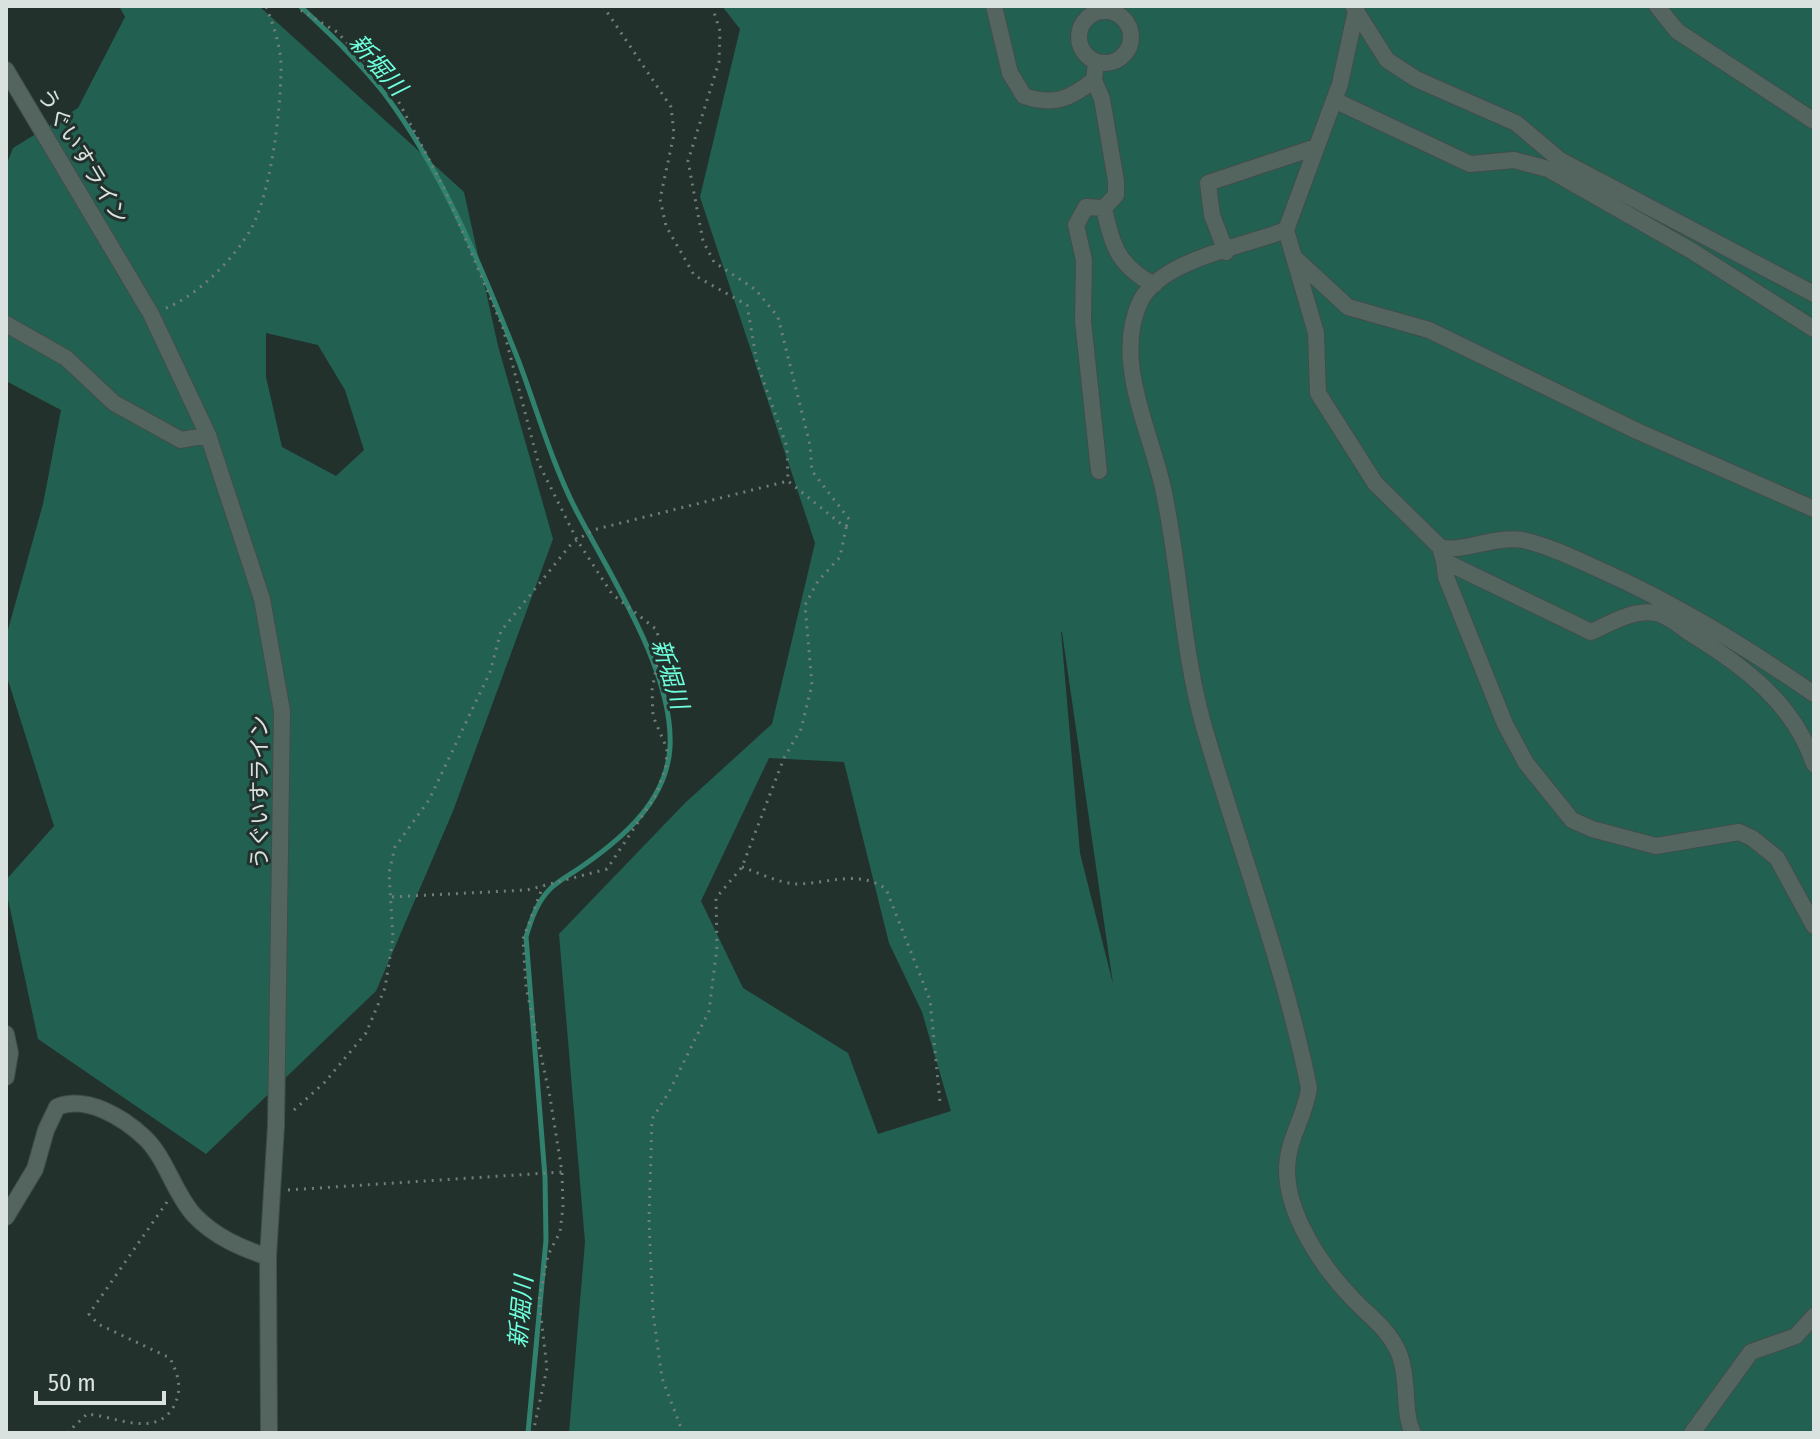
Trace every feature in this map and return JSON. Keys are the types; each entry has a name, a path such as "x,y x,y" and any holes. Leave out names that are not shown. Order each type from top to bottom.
{"street":[{"path":"994,6 1010,73 1024,96 1044,103 1076,94 1094,80"},
{"path":"1657,6 1677,31 1814,121"},
{"path":"1355,7 1334,100 1286,230 1316,333 1318,393 1375,483 1442,554 1591,632 1636,612 1658,613 1741,665 1774,696 1808,747 1814,764"},
{"path":"1355,7 1387,60 1416,79 1516,123 1560,160 1814,294"},
{"path":"1115,9 1129,26 1130,46 1116,61 1096,62 1081,48 1081,28 1095,14 1115,9"},
{"path":"1096,62 1094,80 1102,99 1116,181 1116,195 1104,208"},
{"name":"うぐいすライン","path":"7,73 151,314 208,435 262,599 282,711 276,1126 268,1257 269,1433"},
{"path":"1334,100 1470,164 1514,160 1548,169 1692,251 1814,329"},
{"path":"1226,252 1212,215 1208,183 1316,147"},
{"path":"1099,471 1083,321 1084,260 1076,225 1086,207 1104,208"},
{"path":"1104,208 1120,257 1130,272 1154,285"},
{"path":"1286,230 1188,263 1165,275 1143,296 1131,325 1129,357 1163,489 1203,724 1277,955 1309,1088 1306,1108 1291,1134 1287,1170 1290,1204 1337,1282 1382,1325 1398,1351 1407,1383 1413,1433"},
{"path":"1295,258 1348,307 1429,330 1637,431 1814,509"},
{"path":"6,324 66,358 114,403 181,440 208,435"},
{"path":"1442,554 1504,538 1564,554 1658,595 1762,657 1814,694"},
{"path":"1442,554 1446,577 1505,724 1526,763 1572,820 1592,829 1656,846 1739,832 1777,858 1814,926"},
{"path":"6,1034 10,1053 6,1077"},
{"path":"6,1217 35,1169 46,1130 57,1107 69,1102 96,1106 146,1138 195,1216 234,1245 268,1257"},
{"path":"1692,1433 1751,1352 1796,1336 1814,1316"}],"path":[{"path":"151,314 178,303 235,253 252,228 262,202 275,134 282,70 276,33 266,6"},
{"path":"294,6 337,32 393,91 445,190 503,328 538,462 571,522 577,540 612,594 657,630 660,649 652,690 653,716 667,749 666,766 656,795 607,869 527,890 390,897"},
{"path":"603,6 671,107 674,134 660,199 666,226 694,275 747,305 757,363 787,447 788,481 846,528"},
{"path":"683,1433 662,1378 653,1313 649,1220 652,1119 709,1011 717,947 716,898 742,867 784,758 801,729 812,685 805,605 818,581 840,557 849,519 812,471 810,445 778,317 756,290 714,262 703,241 688,161 719,62 720,31 712,6"},
{"path":"276,1126 325,1082 366,1033 385,988 393,938 389,873 395,847 429,800 490,672 501,631 577,540 593,530 788,481"},
{"path":"742,867 793,884 855,877 875,881 886,889 930,1000 940,1102"},
{"path":"533,1433 547,1368 539,1300 548,1255 560,1232 562,1172 526,987 523,939 543,885"},
{"path":"272,1191 562,1172"},
{"path":"67,1433 87,1414 108,1415 123,1423 149,1425 165,1419 173,1408 180,1390 170,1358 98,1324 89,1314 176,1189"}],"green space":[{"path":"119,6 259,6 464,192 498,346 553,539 453,811 376,991 206,1154 38,1039 6,890 6,880 54,826 7,677 6,637 43,504 61,410 6,381 6,166 13,148 78,108 125,17","holes":["266,333 318,345 345,390 364,450 336,476 282,447 266,377"]},
{"path":"722,6 1814,6 1814,1433 569,1433 585,1242 559,934 685,803 772,724 815,543 700,197 740,29","holes":["1062,632 1113,984 1080,853","769,758 844,762 889,943 922,1012 951,1111 878,1134 848,1053 743,988 701,901"]}],"waterway":[{"name":"新堀川","path":"300,6 384,93 443,188 491,293 567,491 651,655 668,718 670,747 667,766 652,800 614,842 545,894 526,937 545,1177 546,1240 528,1433"}]}
